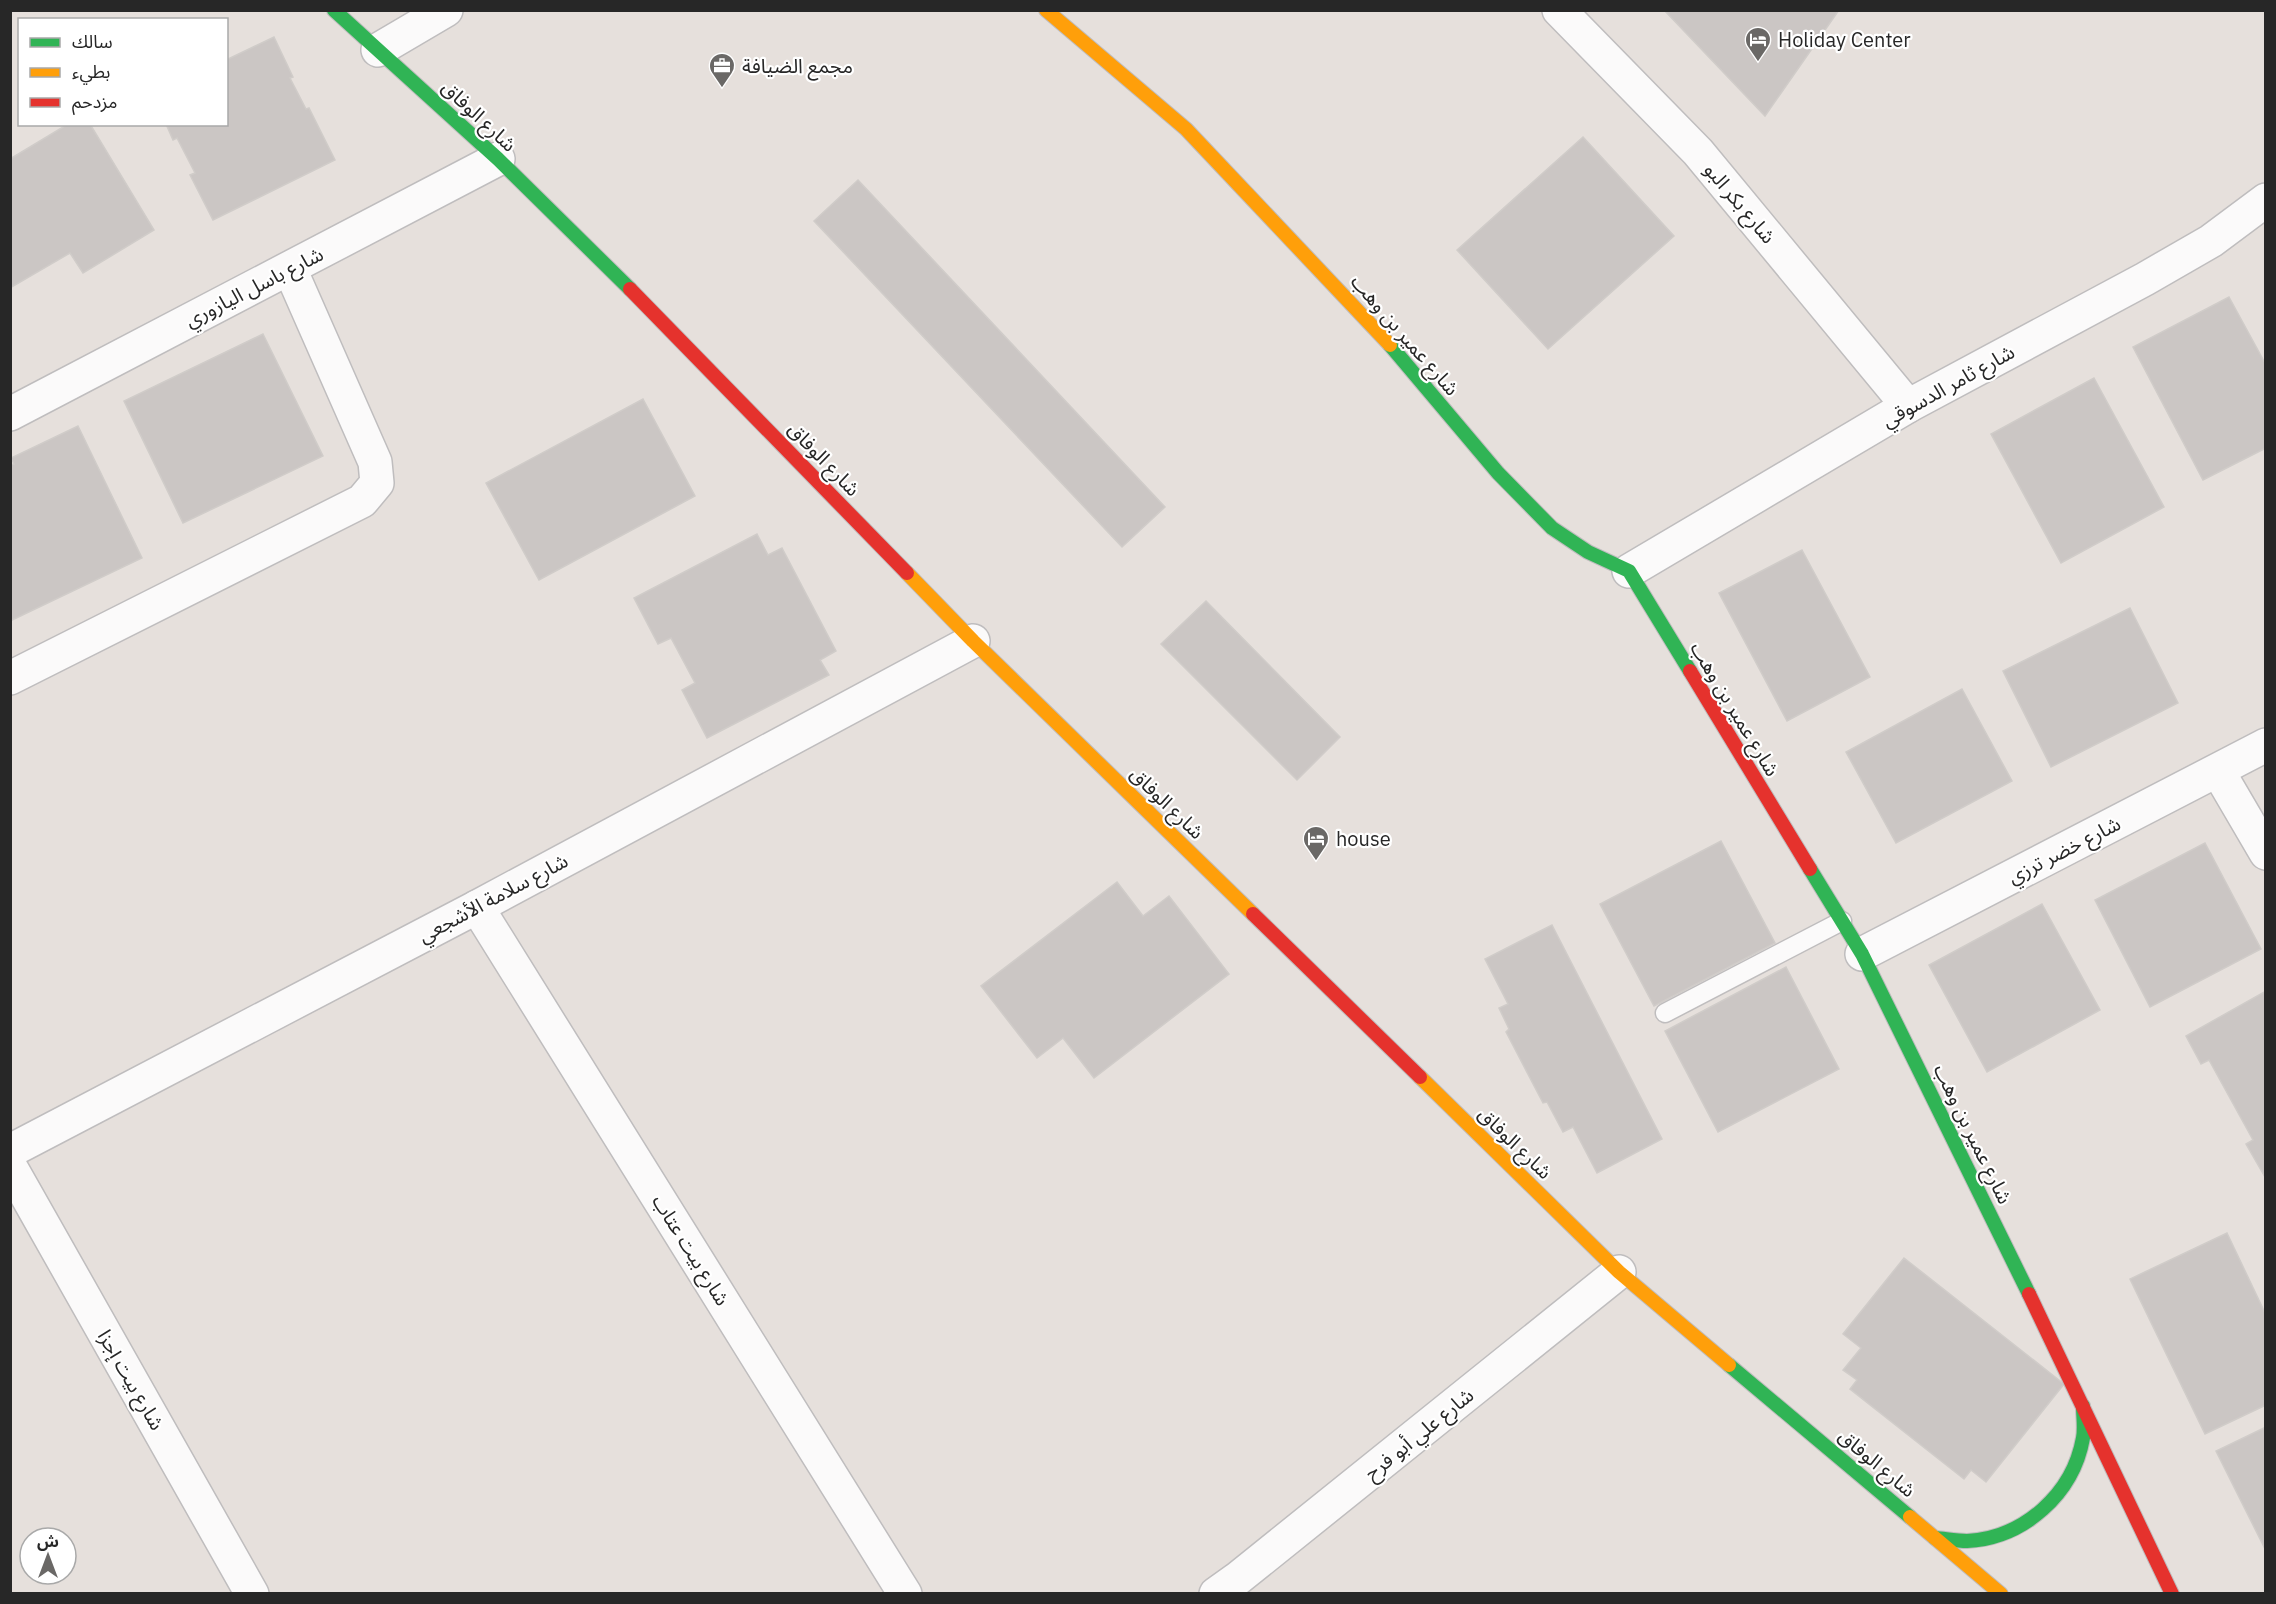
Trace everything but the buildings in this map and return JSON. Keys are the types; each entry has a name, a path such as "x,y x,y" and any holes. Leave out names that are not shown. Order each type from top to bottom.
{"street":[{"name":"شارع الوفاق","path":"334,10 498,159 675,334 973,641 1619,1272 2001,1593"},
{"path":"378,50 446,10"},
{"name":"شارع عمير بن وهب","path":"1047,10 1186,129 1374,326 1498,473 1552,528 1588,552 1629,572 1862,954 2083,1404 2172,1593"},
{"name":"شارع بكر البو","path":"1559,10 1698,152 1908,406"},
{"name":"شارع باسل اليازوري","path":"10,414 498,159"},
{"name":"شارع ثامر الدسوقي","path":"1629,572 1908,406 2145,279 2211,241 2265,200"},
{"path":"10,678 362,501 377,483 375,462 290,269"},
{"name":"شارع سلامة الأشجعي","path":"10,1151 477,907 973,641"},
{"name":"شارع خضر ترزي","path":"1862,954 2265,746"},
{"path":"2218,771 2265,853"},
{"name":"شارع بيت عتاب","path":"477,907 905,1593"},
{"name":"شارع بيت إجزا","path":"10,1166 252,1593"},
{"name":"شارع علي أبو فرح","path":"1216,1593 1237,1579 1619,1272"},
{"path":"1935,1538 1968,1541 2001,1535 2031,1520 2056,1498 2074,1470 2083,1438 2083,1404"}],"lane":[{"path":"1665,1013 1842,921"}],"traffic: fast":[{"path":"334,10 498,159 630,289"},
{"path":"1390,345 1498,473 1552,528 1588,552 1629,571 1690,671"},
{"path":"1810,869 1862,954 2029,1294"},
{"path":"1729,1365 1910,1517"},
{"path":"1935,1538 1967,1541 1988,1538 2008,1532 2043,1509 2069,1477 2077,1458 2084,1434 2083,1406"}],"traffic: slow":[{"path":"1046,10 1186,129 1390,345"},
{"path":"907,573 973,641 1253,914"},
{"path":"1420,1077 1619,1272 1729,1365"},
{"path":"1910,1517 2001,1594"}],"traffic: jam":[{"path":"630,289 907,573"},
{"path":"1690,671 1810,869"},
{"path":"1253,914 1420,1077"},
{"path":"2029,1294 2172,1594"}],"place":[{"name":"Holiday Center","path":"1758,63"},
{"name":"مجمع الضيافة","path":"722,89"},
{"name":"house","path":"1316,862"}]}
